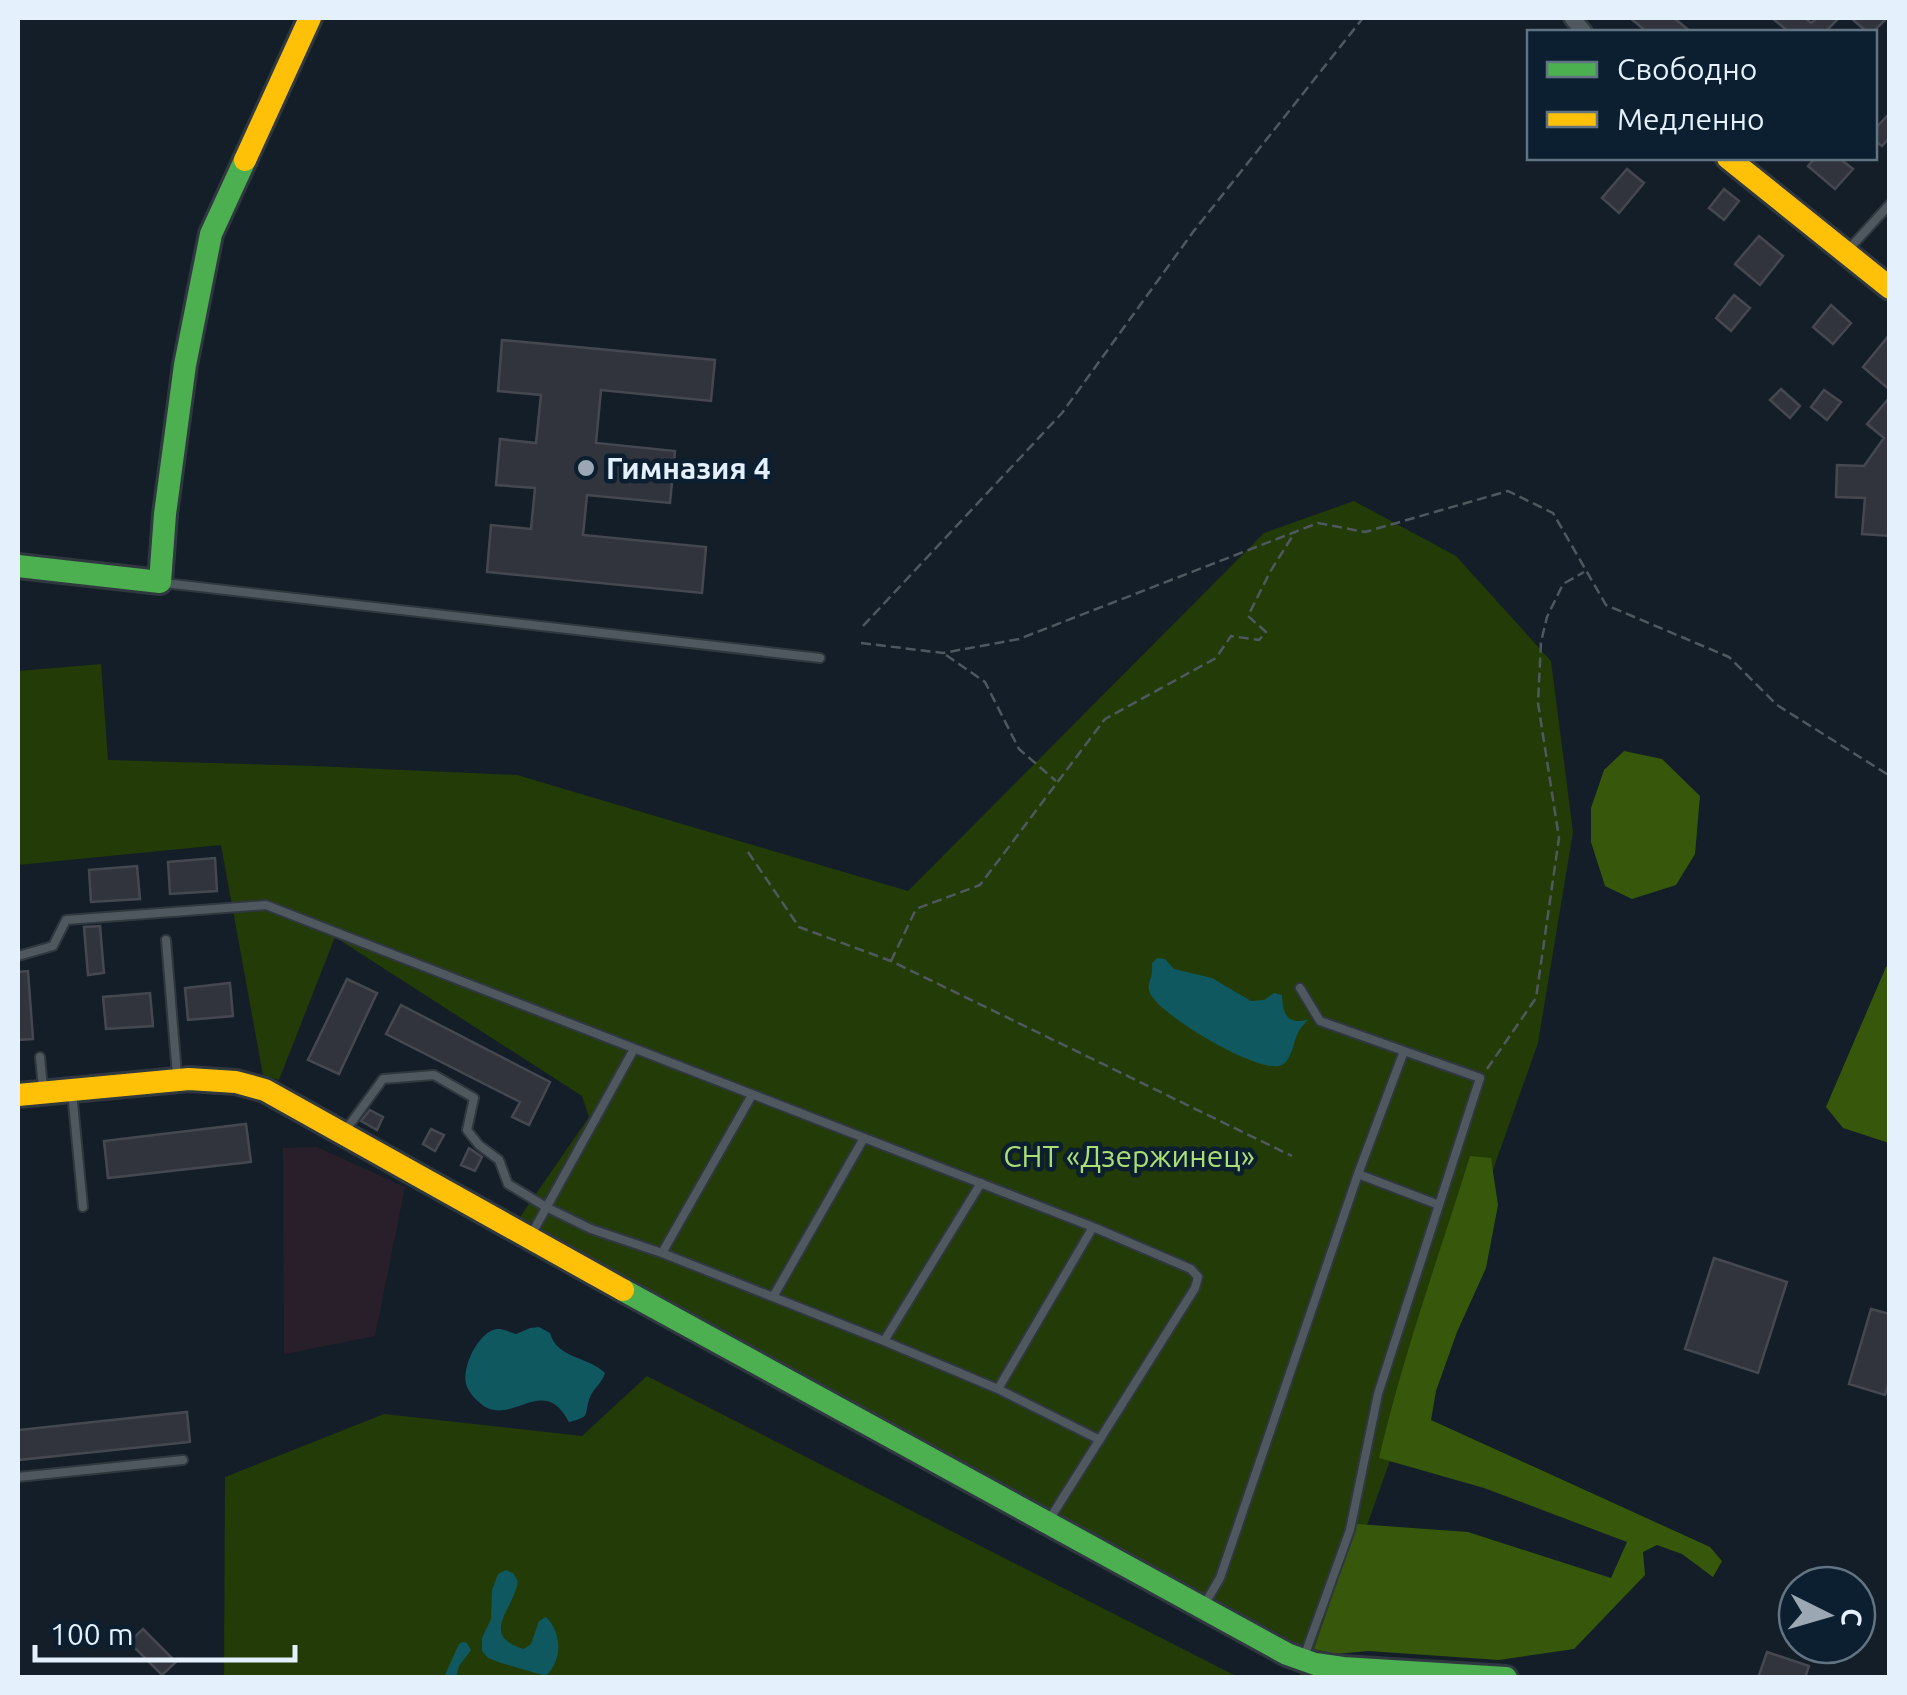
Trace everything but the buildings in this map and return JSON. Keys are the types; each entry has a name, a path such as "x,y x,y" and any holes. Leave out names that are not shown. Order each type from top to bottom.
{"street":[{"path":"18,566 160,582 185,365 211,234 310,18"},
{"path":"1730,160 1890,288"},
{"path":"18,1095 178,1080 216,1080 265,1090 529,1239 1302,1661 1342,1668 1506,1678"}],"lane":[{"path":"1846,253 1890,204"},
{"path":"160,582 820,658"},
{"path":"18,956 53,946 66,920 266,905 1093,1226 1191,1269 1198,1277 1196,1288 1047,1524"},
{"path":"166,940 178,1080"},
{"path":"1300,988 1320,1021 1480,1078 1378,1394 1350,1530 1302,1661"},
{"path":"529,1239 634,1049"},
{"path":"1202,1609 1220,1578 1404,1051"},
{"path":"40,1057 44,1093"},
{"path":"342,1134 383,1079 434,1075 474,1098 467,1130 499,1160 508,1184 546,1207 591,1229 884,1341 998,1389 1100,1440"},
{"path":"72,1090 83,1207"},
{"path":"662,1253 752,1094"},
{"path":"773,1297 864,1138"},
{"path":"1358,1174 1439,1205"},
{"path":"884,1341 981,1183"},
{"path":"998,1389 1093,1226"},
{"path":"18,1476 183,1460"}],"path":[{"path":"864,626 1062,413 1193,232 1363,18"},
{"path":"861,643 944,654 1018,640 1318,523 1366,532 1508,491 1553,513 1606,605 1729,657 1776,705 1890,776"},
{"path":"891,961 916,909 980,885 1105,719 1216,658 1231,636 1260,640 1266,632 1248,616 1296,531"},
{"path":"1480,1078 1536,998 1559,838 1538,703 1540,642 1546,617 1563,584 1587,571"},
{"path":"944,654 984,682 1020,749 1058,782"},
{"path":"748,852 799,927 891,961 1292,1156"}],"shaded area":[{"path":"317,1147 405,1187 375,1336 284,1354 283,1148"}],"green space":[{"name":"СНТ «Дзержинец»","path":"1354,501 1456,556 1551,661 1573,832 1538,1043 1325,1644 1323,1678 1300,1677 1296,1643 520,1217 589,1117 582,1096 335,937 279,1080 263,1075 221,845 18,865 18,671 101,664 108,760 517,775 908,891 1264,533"},
{"path":"1624,751 1662,759 1700,796 1695,854 1676,885 1632,899 1605,886 1591,842 1591,808 1604,770"},
{"path":"1890,966 1889,1143 1843,1128 1826,1107 1886,967"},
{"path":"1470,1156 1491,1158 1498,1205 1486,1268 1457,1332 1436,1391 1431,1420 1710,1547 1722,1561 1713,1577 1682,1554 1657,1545 1643,1552 1645,1575 1574,1649 1499,1660 1368,1651 1336,1654 1314,1649 1357,1524 1468,1532 1611,1578 1627,1542 1484,1488 1379,1458 1410,1344"},
{"path":"647,1376 1238,1677 224,1678 225,1477 384,1414 582,1436"}],"water":[{"path":"1157,958 1165,959 1174,969 1212,978 1251,1001 1264,1000 1274,993 1282,995 1288,1017 1296,1021 1309,1019 1299,1031 1286,1062 1271,1066 1233,1053 1171,1015 1149,990 1152,963"},
{"path":"539,1327 550,1333 566,1353 605,1373 581,1418 569,1422 548,1401 491,1409 467,1387 469,1361 487,1333 499,1329 516,1334"},
{"path":"506,1570 518,1581 502,1621 503,1637 524,1649 531,1644 539,1621 546,1617 558,1638 558,1654 546,1676 488,1658 482,1651 482,1638 491,1619 492,1590 498,1574"},
{"path":"463,1642 471,1650 456,1677 444,1677 459,1644"}],"traffic: fast":[{"path":"18,566 160,582 185,365 211,234 245,160"},
{"path":"623,1290 1287,1654 1343,1668 1506,1678"}],"traffic: slow":[{"path":"245,160 310,18"},
{"path":"1730,160 1890,288"},
{"path":"18,1095 189,1079 236,1082 265,1090 623,1290"}],"place":[{"name":"Гимназия 4","path":"586,468"}]}
